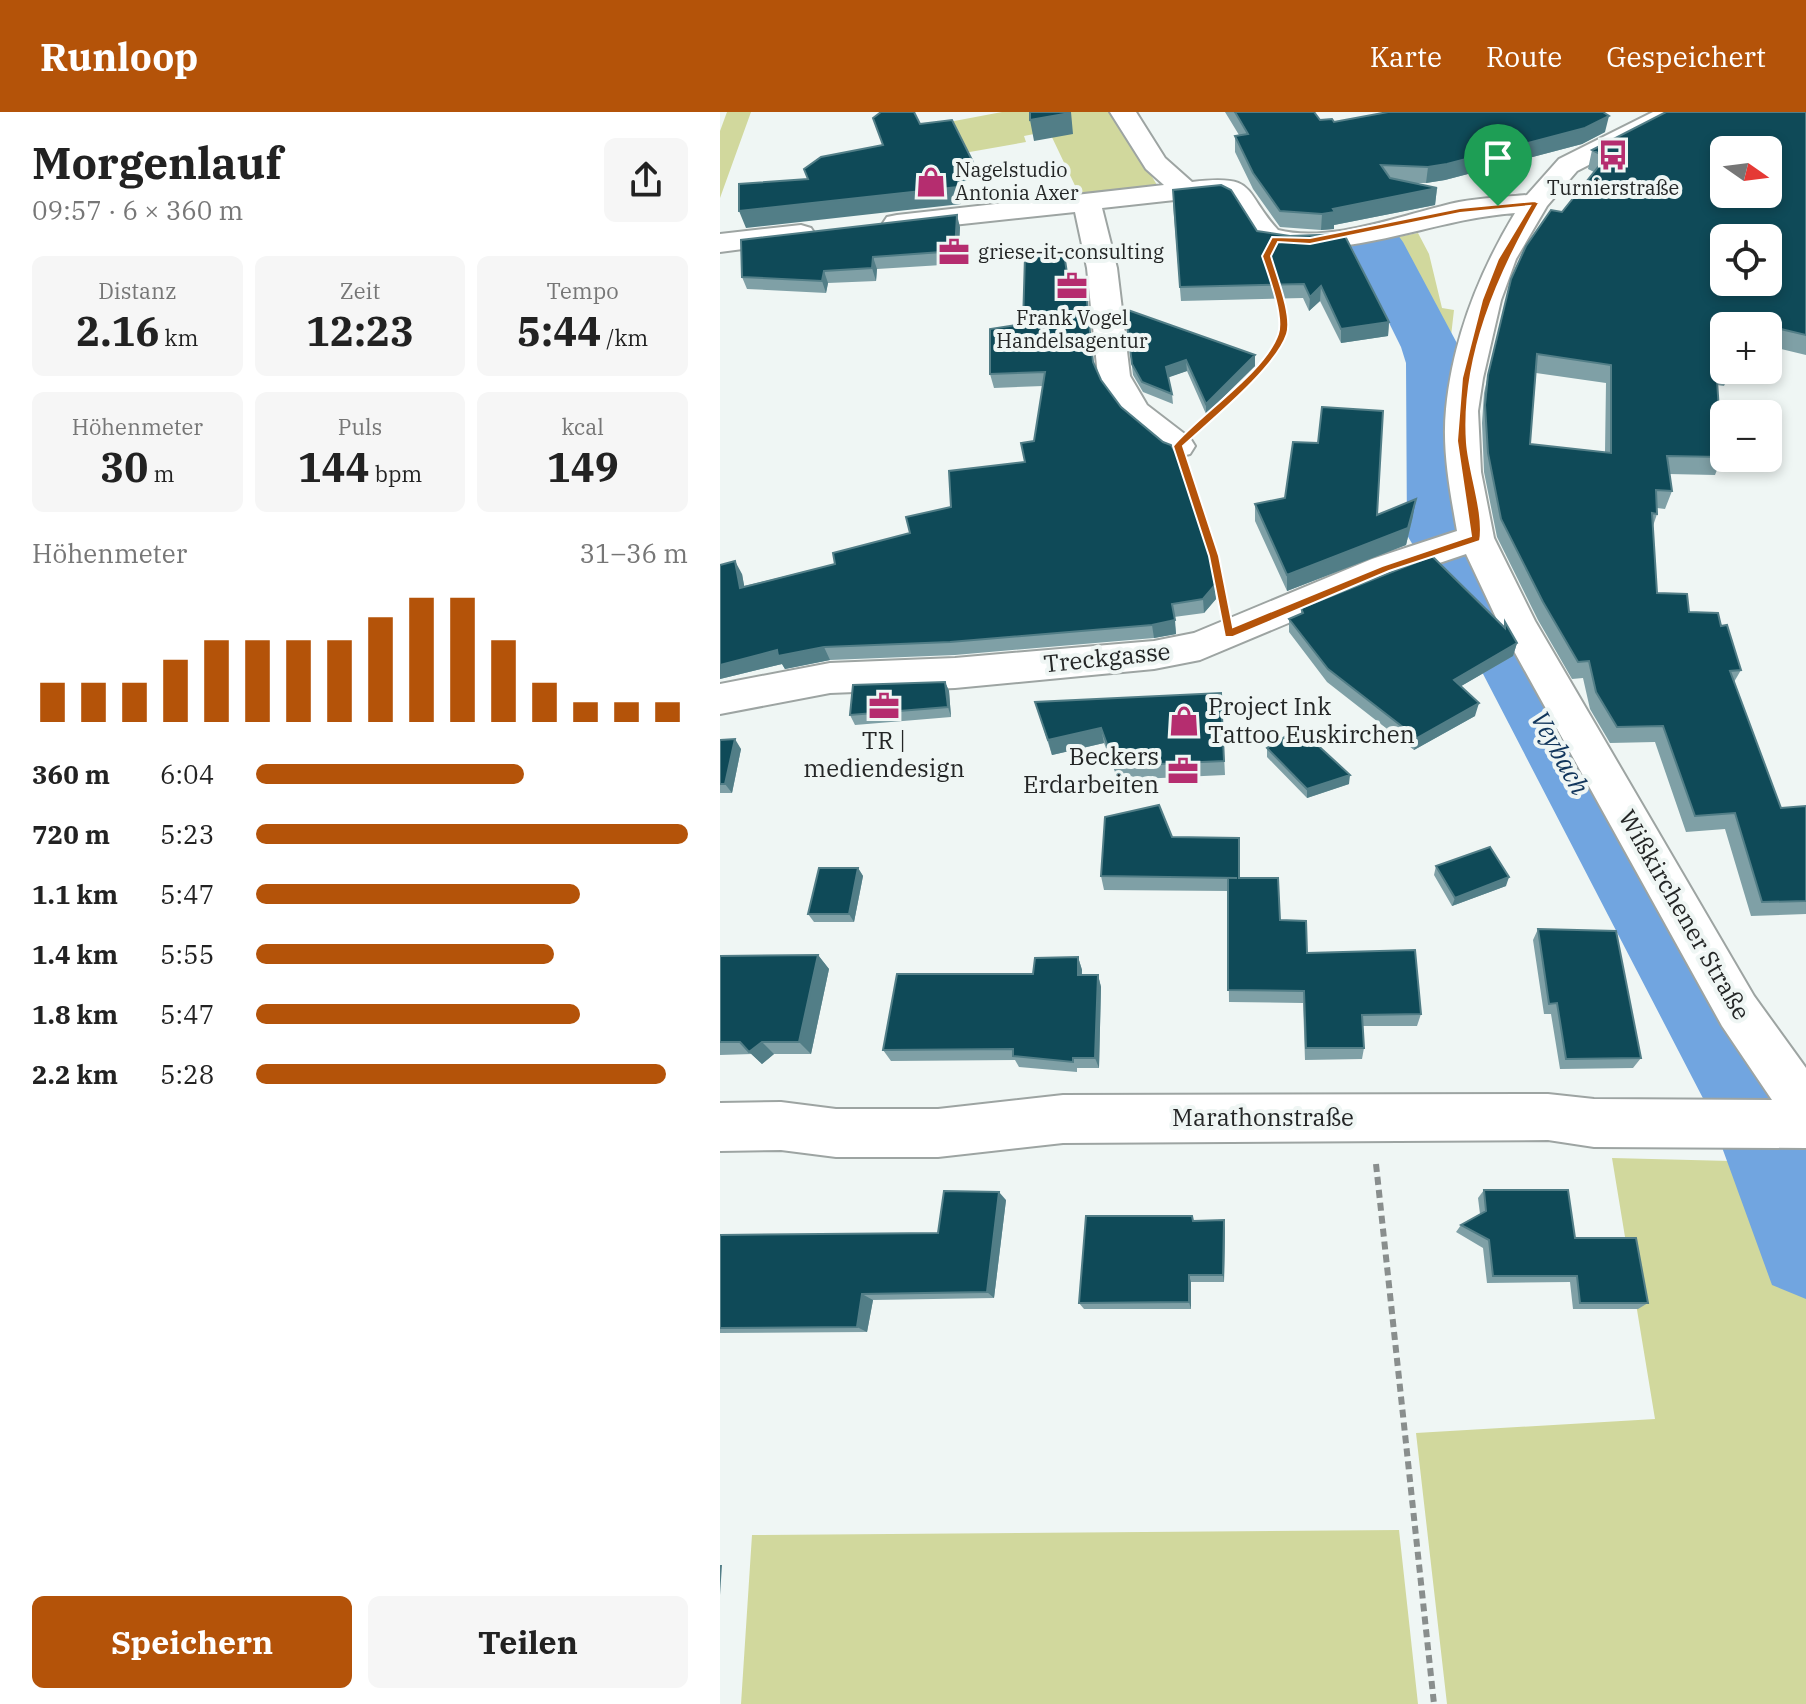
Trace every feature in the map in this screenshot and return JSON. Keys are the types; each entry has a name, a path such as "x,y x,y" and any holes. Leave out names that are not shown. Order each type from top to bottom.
{"street":[{"path":"1123,112 1155,163 1185,190"},
{"name":"Wißkirchener Straße","path":"1673,112 1579,157 1560,173 1535,203 1502,259 1486,300 1467,378 1455,545 1518,624 1738,1011 1782,1121"},
{"path":"873,226 1220,187 1236,190 1245,198 1262,231 1275,239 1294,242 1366,232 1460,211 1535,203"},
{"path":"1086,201 1102,268 1114,376 1136,412 1178,446"},
{"path":"720,243 827,231"},
{"name":"Treckgasse","path":"720,699 830,678 955,673 1154,655 1200,646 1385,568 1455,545"},
{"name":"Marathonstraße","path":"720,1127 781,1126 836,1133 938,1133 1063,1119 1516,1117 1594,1123 1782,1121"}],"path":[{"path":"1229,634 1214,556 1178,446 1261,367 1283,333 1279,299 1267,256 1275,239"},
{"path":"1380,1205 1434,1704"}],"green space":[{"path":"727,112 751,112 720,198 720,131"},
{"path":"1002,112 1113,112 1157,185 1079,194 1049,131 1024,136 1026,142 964,153 949,122"},
{"path":"1418,233 1429,254 1442,308 1454,310 1451,336 1429,331 1382,240"},
{"path":"1612,1158 1806,1163 1806,1704 1447,1704 1416,1433 1655,1419"},
{"path":"1399,1530 1418,1704 741,1704 752,1535"}],"building":[{"path":"881,112 914,112 920,124 952,120 973,162 955,165 958,187 739,211 739,184 808,179 804,169 821,157 883,145 873,118"},
{"path":"1030,112 1070,112 1070,113 1030,120"},
{"path":"1235,112 1314,112 1320,120 1332,119 1334,122 1388,112 1603,112 1609,116 1585,128 1447,164 1428,167 1381,165 1390,178 1437,188 1333,209 1335,212 1322,214 1280,211 1253,173 1235,136 1248,134"},
{"path":"1666,112 1806,112 1806,335 1782,329 1782,312 1710,312 1710,384 1717,384 1718,400 1710,400 1710,457 1667,456 1672,491 1656,490 1657,514 1652,513 1657,593 1687,594 1689,612 1718,613 1721,626 1727,625 1741,670 1730,671 1781,808 1806,806 1806,901 1762,902 1735,813 1695,816 1663,726 1617,727 1596,692 1589,661 1578,662 1501,519 1488,453 1485,405 1488,375 1511,279 1526,246 1551,210 1562,212 1606,157 1592,150","holes":["1537,354 1611,365 1611,453 1530,444"]},
{"path":"1221,185 1231,190 1257,231 1290,236 1344,234 1389,322 1341,329 1321,286 1310,297 1304,284 1180,287 1173,190"},
{"path":"957,215 955,251 873,257 872,268 824,271 822,281 742,277 741,240"},
{"path":"1064,253 1069,287 1086,292 1093,362 1101,380 1121,407 1163,442 1171,445 1193,481 1215,585 1203,599 1172,604 1175,620 1152,625 950,642 824,647 778,656 777,650 720,665 720,565 735,561 740,588 835,564 833,553 910,533 906,517 951,507 949,471 1025,462 1021,443 1034,441 1045,372 990,374 990,329 1023,324 1025,256"},
{"path":"1125,309 1255,355 1206,404 1186,360 1166,367 1172,394 1142,382 1132,364"},
{"path":"1322,407 1383,411 1377,515 1416,499 1408,528 1287,575 1255,504 1285,498 1293,442 1318,443"},
{"path":"1432,556 1505,628 1505,622 1517,643 1454,680 1479,703 1417,738 1328,669 1289,619 1303,613 1301,608"},
{"path":"945,682 948,707 850,715 853,685"},
{"path":"1221,693 1224,761 1115,766 1101,728 1048,740 1035,702"},
{"path":"1299,728 1350,775 1307,789 1267,748"},
{"path":"735,739 725,784 720,784 720,740"},
{"path":"1159,805 1172,837 1239,838 1239,878 1278,878 1280,920 1306,921 1307,953 1415,950 1421,1014 1362,1015 1364,1048 1306,1048 1304,991 1228,990 1228,878 1237,878 1101,876 1105,817"},
{"path":"1490,847 1509,877 1455,898 1436,866"},
{"path":"819,868 858,868 849,914 808,914"},
{"path":"1538,929 1616,931 1641,1058 1566,1059 1557,1003 1549,1004"},
{"path":"818,955 799,1042 762,1042 749,1052 740,1042 720,1042 720,956"},
{"path":"1078,957 1078,975 1098,975 1095,1058 1073,1058 1073,1062 1013,1056 1013,1049 883,1050 897,974 1033,974 1035,958"},
{"path":"1484,1190 1568,1190 1575,1238 1636,1238 1648,1303 1580,1303 1577,1276 1493,1276 1489,1240 1461,1225 1486,1211"},
{"path":"944,1191 999,1192 987,1292 862,1294 857,1327 720,1328 720,1235 938,1233"},
{"path":"1086,1216 1192,1216 1193,1221 1224,1220 1223,1275 1189,1275 1189,1302 1079,1303"}],"waterway":[{"name":"Veybach","path":"1376,242 1430,347 1435,363 1440,535 1747,1091 1806,1251"}],"place":[{"name":"Turnierstraße","path":"1613,155"},
{"name":"Nagelstudio Antonia Axer","path":"931,182"},
{"name":"griese-it-consulting","path":"954,252"},
{"name":"Frank Vogel Handelsagentur","path":"1072,286"},
{"name":"TR | mediendesign","path":"884,706"},
{"name":"Project Ink Tattoo Euskirchen","path":"1184,721"},
{"name":"Beckers Erdarbeiten","path":"1183,771"}],"route":[{"path":"1535,203 1502,259 1486,300 1467,378 1462,441 1464,472 1476,538 1385,568 1229,634 1214,556 1178,446 1261,367 1283,333 1279,299 1267,256 1275,239 1310,241 1498,206 1535,203"}]}
